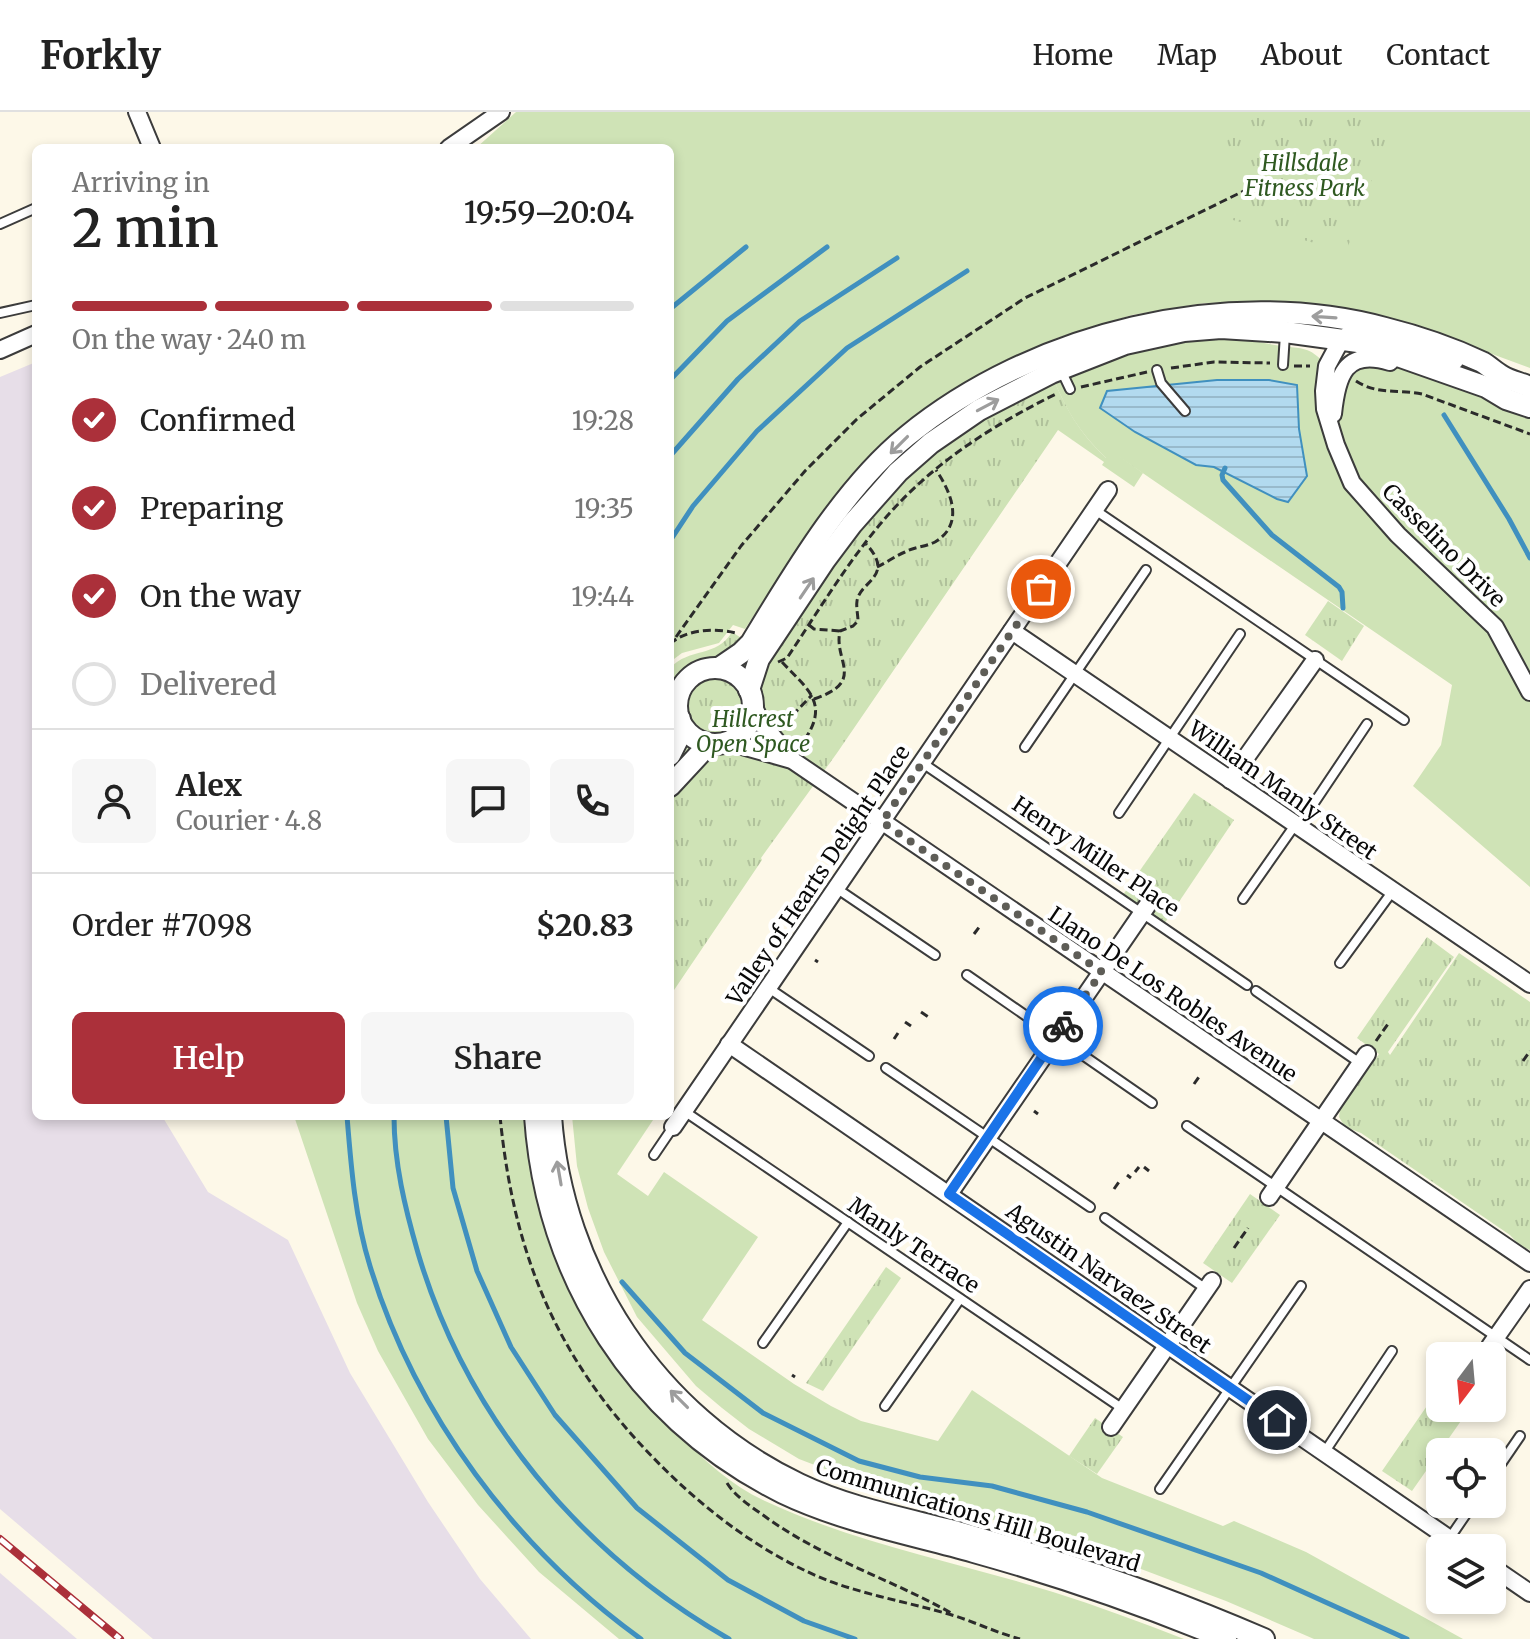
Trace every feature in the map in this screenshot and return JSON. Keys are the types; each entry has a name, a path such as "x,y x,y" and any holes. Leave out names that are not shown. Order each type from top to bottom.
{"street":[{"path":"137,112 150,144"},
{"path":"455,144 501,112"},
{"path":"719,668 735,659 751,643 843,502 905,437 969,392 1013,367 1061,348 1134,326 1206,314 1274,313 1344,319 1385,328 1484,363 1502,376"},
{"path":"674,782 719,743 747,726 759,659 825,560 898,472 931,443 979,410 1060,368 1125,344 1184,331 1221,328 1285,332 1358,342 1486,387 1506,399"},
{"path":"1341,340 1348,335 1370,335 1416,347 1530,387"},
{"path":"0,350 32,336"},
{"name":"Casselino Drive","path":"1341,340 1327,366 1325,409 1352,483 1398,535 1495,627 1530,692"},
{"path":"1331,428 1335,391 1343,372 1358,359 1373,357 1479,394 1530,407"},
{"name":"Valley of Hearts Delight Place","path":"673,1127 1108,490"},
{"name":"William Manly Street","path":"1012,631 1530,984"},
{"path":"1230,780 1315,660"},
{"path":"674,747 679,737 677,700 685,681 702,669 719,668 737,675 751,698"},
{"name":"Llano De Los Robles Avenue","path":"751,698 761,722 792,760 1530,1263"},
{"path":"680,719 690,735 719,743"},
{"name":"Llano De Los Robles Avenue","path":"719,743 792,760"},
{"path":"949,1194 1144,910"},
{"name":"Agustin Narvaez Street","path":"729,1044 1443,1534"},
{"path":"1273,1192 1366,1055"},
{"name":"Communications Hill Boulevard","path":"535,1120 542,1181 555,1229 575,1278 605,1334 652,1397 691,1433 826,1496 1065,1564 1170,1601 1264,1639"},
{"name":"Communications Hill Boulevard","path":"552,1120 562,1190 576,1238 600,1292 630,1342 724,1447 782,1492 840,1516 1112,1595 1226,1639"},
{"path":"1111,1427 1209,1285"},
{"path":"1494,1341 1530,1289"},
{"path":"1506,1577 1530,1593"}],"lane":[{"path":"0,224 32,210"},
{"path":"0,313 32,306"},
{"path":"1283,365 1285,332"},
{"path":"1060,368 1070,389"},
{"path":"1157,370 1161,383 1185,411"},
{"path":"1095,510 1404,720"},
{"path":"1025,747 1146,570"},
{"path":"1119,813 1240,634"},
{"path":"1243,899 1367,724"},
{"name":"Henry Miller Place","path":"921,762 1144,910 1251,988 1366,1055"},
{"path":"836,887 935,955"},
{"path":"1340,963 1392,892"},
{"path":"967,975 1152,1103"},
{"path":"770,989 869,1056"},
{"path":"886,1068 1090,1207"},
{"name":"Manly Terrace","path":"684,1111 1123,1409"},
{"path":"1187,1126 1273,1192 1494,1341 1530,1360"},
{"path":"654,1155 673,1127"},
{"path":"1105,1218 1209,1285"},
{"path":"763,1343 848,1222"},
{"path":"1160,1489 1301,1286"},
{"path":"885,1406 960,1299"},
{"path":"1324,1453 1392,1351"},
{"path":"1506,1456 1520,1436"}],"path":[{"path":"674,640 741,546 805,471 857,419 920,367 1025,298 1256,185"},
{"path":"782,662 866,544 902,500 995,426 1070,389 1157,370 1214,362 1244,361 1305,367 1317,363"},
{"path":"1352,378 1377,392 1409,391 1422,394 1530,434"},
{"path":"877,567 905,551 931,544 948,529 952,520 952,497 936,470"},
{"path":"809,625 814,629 840,631 858,621 857,600 875,576 877,567 876,556 866,544"},
{"path":"674,640 713,630 742,636"},
{"path":"781,727 804,702 836,688 843,678 846,667 837,641 840,631"},
{"path":"774,660 782,662 808,686 813,697 812,726 803,742"},
{"path":"804,702 815,706"},
{"path":"974,934 980,926"},
{"path":"921,1012 930,1018"},
{"path":"905,1022 911,1026"},
{"path":"1366,1055 1388,1024"},
{"path":"894,1039 898,1033"},
{"path":"1523,1061 1530,1051"},
{"path":"1194,1084 1199,1077"},
{"path":"1135,1172 1141,1167 1149,1171"},
{"path":"1114,1189 1119,1182"},
{"path":"1234,1248 1248,1228"},
{"path":"724,1447 722,1469 730,1488 770,1521 823,1552 921,1596 961,1619"},
{"path":"1008,1636 1013,1639"}],"shaded area":[{"path":"32,364 32,1120 164,1120 208,1192 288,1240 350,1373 428,1502 480,1579 531,1639 153,1639 0,1509 0,377"},
{"path":"0,1573 77,1639 0,1639"}],"green space":[{"path":"516,112 1530,112 1530,368 1416,326 1319,304 1205,303 1132,315 1057,338 1010,359 964,385 793,556 745,629 733,625 719,643 682,653 674,659 674,144 480,144"},
{"name":"Hillsdale Fitness Park","path":"1232,112 1396,112 1346,252 1233,220 1243,176 1223,170"},
{"path":"1221,328 1258,342 1313,353 1338,382 1373,357 1530,411 1530,887 1413,786 1441,745 1452,685 1112,452 1107,459 1074,419 1051,373"},
{"name":"Hillcrest Open Space","path":"1051,373 1074,419 1096,448 1106,458 1112,451 1143,473 1134,487 1058,430 837,753 761,858 674,990 674,794 685,776 674,768 674,664 718,646 732,632 763,652 898,472"},
{"path":"1328,601 1364,626 1342,661 1305,635"},
{"path":"1194,793 1234,820 1160,930 1118,902"},
{"path":"1427,937 1454,957 1388,1052 1390,1055 1459,953 1530,1002 1530,1250 1520,1246 1510,1235 1361,1133 1345,1127 1339,1117 1341,1103 1379,1054 1357,1038"},
{"path":"295,1120 526,1120 531,1163 553,1250 592,1329 647,1401 719,1472 765,1501 835,1529 1053,1592 1184,1639 619,1639 539,1572 478,1505 428,1439 378,1351 357,1303"},
{"path":"572,1120 653,1120 617,1174 648,1196 664,1172 758,1237 702,1320 831,1406 861,1421 938,1441 972,1390 1102,1478 1223,1526 1234,1521 1306,1552 1463,1639 1314,1639 1133,1566 976,1514 867,1485 799,1459 749,1429 696,1386 637,1317 604,1252 577,1166"},
{"path":"1250,1194 1280,1215 1232,1283 1203,1263"},
{"path":"886,1267 901,1278 823,1391 806,1383"},
{"path":"1426,1407 1426,1422 1460,1422 1449,1438 1426,1438 1426,1471 1412,1491 1382,1471"},
{"path":"1095,1418 1123,1437 1097,1474 1069,1456"}],"water":[{"path":"1217,380 1269,380 1297,385 1299,429 1307,476 1288,502 1214,467 1196,465 1135,432 1100,408 1107,391"}],"waterway":[{"path":"674,306 746,247"},
{"path":"674,376 727,321 827,247"},
{"path":"674,451 738,379 800,321 897,258"},
{"path":"674,535 693,506 757,431 847,348 967,271"},
{"path":"1444,415 1530,558"},
{"path":"1225,468 1223,480 1272,535 1339,587 1343,608"},
{"path":"347,1120 357,1211 365,1248 389,1321 414,1374 443,1425 512,1520 552,1564 641,1639"},
{"path":"394,1120 401,1185 418,1253 439,1313 466,1371 499,1425 536,1476 578,1523 624,1566 729,1639"},
{"path":"446,1120 453,1188 477,1271 511,1347 555,1415 637,1508 728,1580 804,1621 855,1639"},
{"path":"622,1282 685,1353 763,1413 859,1461 920,1477 992,1486 1087,1512 1261,1573 1407,1639"}],"railway":[{"path":"0,1539 120,1639"}],"way so far":[{"path":"1041,589 882,822 1102,972 1063,1026"}],"route":[{"path":"1063,1026 949,1194 1277,1420"}]}
